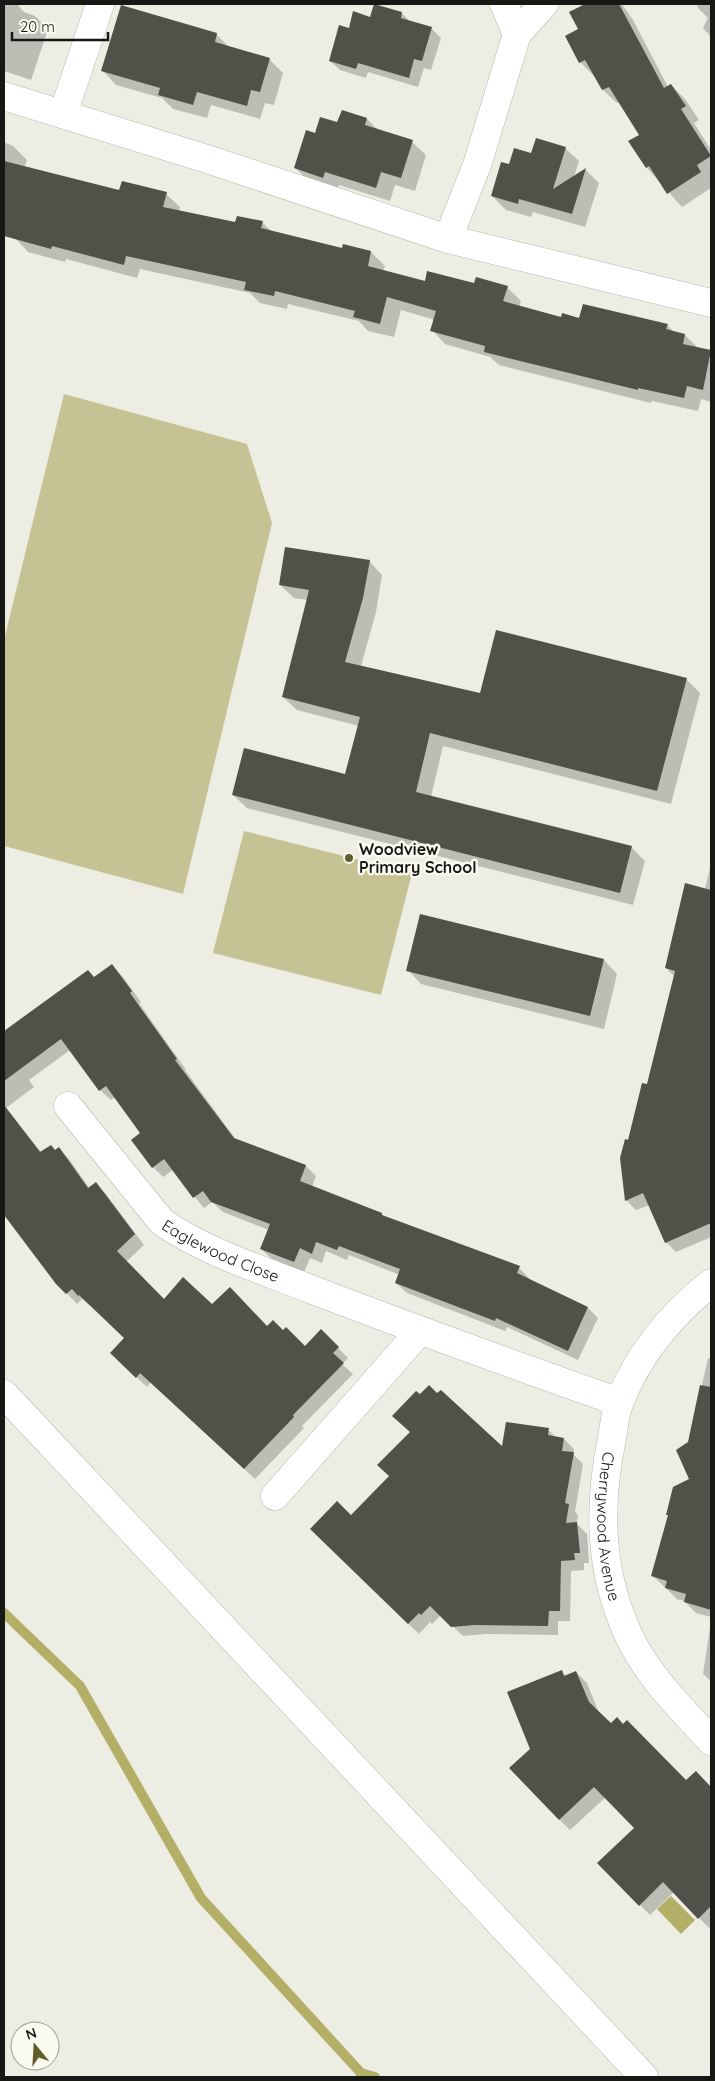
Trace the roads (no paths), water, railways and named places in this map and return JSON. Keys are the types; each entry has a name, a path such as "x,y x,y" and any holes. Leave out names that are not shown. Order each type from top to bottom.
{"street":[{"path":"63,114 100,4"},
{"path":"504,4 517,34"},
{"path":"448,239 478,162 517,34 544,4"},
{"path":"4,96 207,158 448,239 711,303"},
{"name":"Eaglewood Close","path":"68,1106 162,1222 181,1235 218,1252 420,1332 619,1402"},
{"name":"Cherrywood Avenue","path":"711,1282 686,1303 650,1344 619,1402 607,1462 602,1520 604,1555 610,1588 628,1635 657,1682 711,1741"},
{"path":"275,1496 420,1332"},
{"path":"4,1394 644,2077"}],"waterway":[{"path":"4,1613 80,1686 201,1898 361,2073 361,2077"},
{"path":"361,2073 375,2077"}],"place":[{"name":"Woodview Primary School","path":"349,858"}]}
